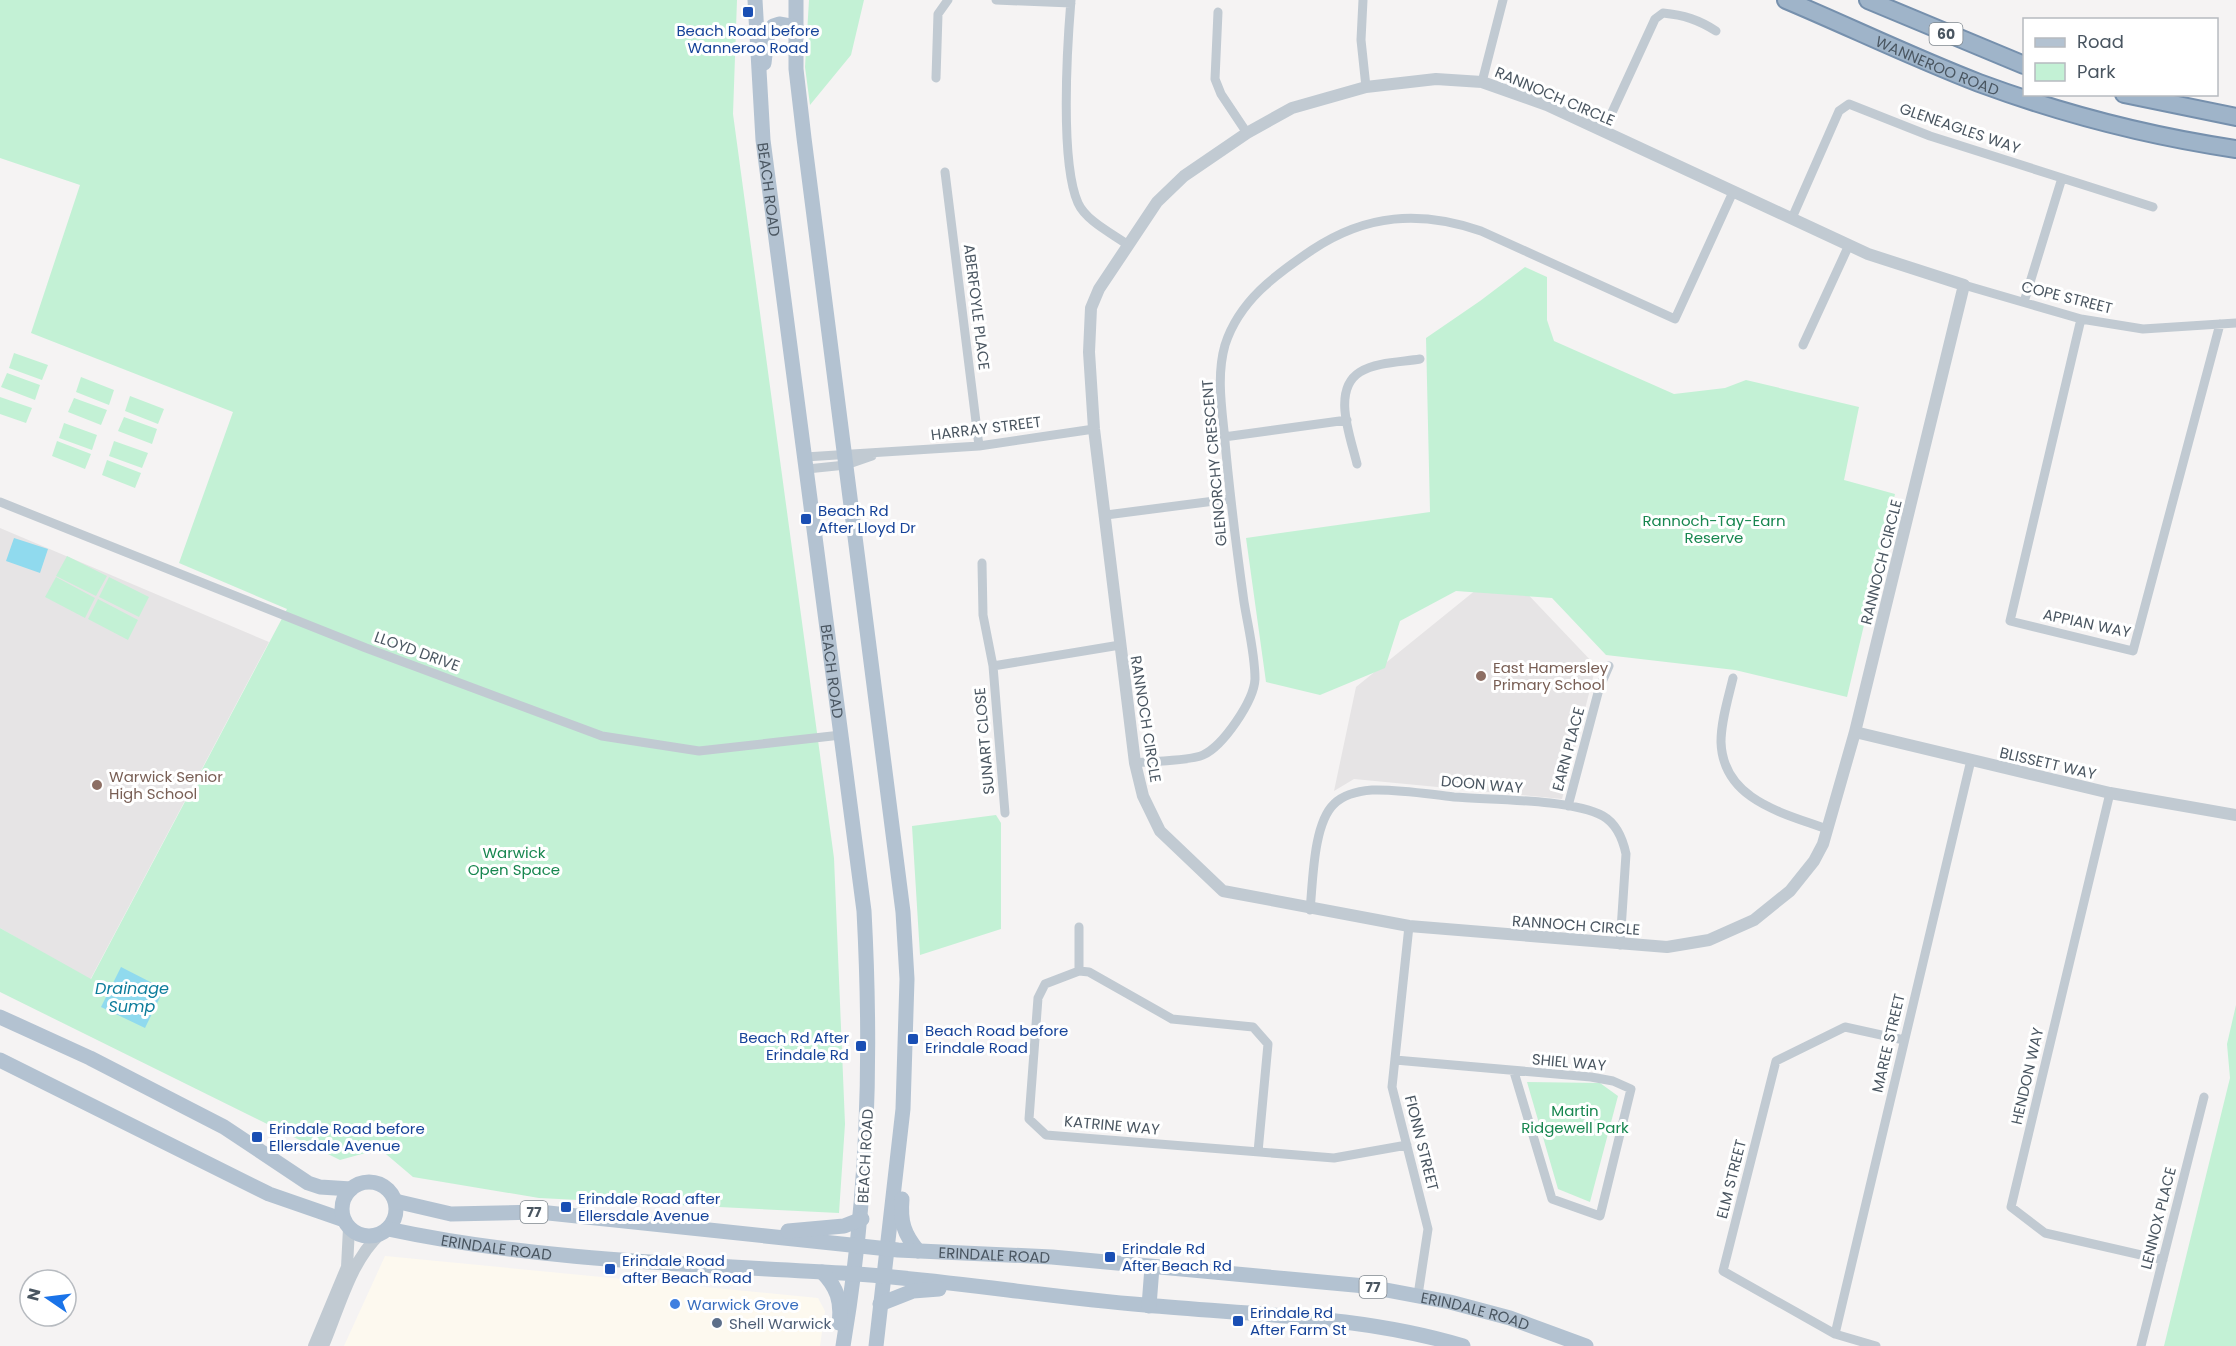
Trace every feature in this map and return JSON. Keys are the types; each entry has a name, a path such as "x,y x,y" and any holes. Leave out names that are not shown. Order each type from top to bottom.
{"highway":[{"name":"WANNEROO ROAD","path":"1868,0 2023,64"},
{"name":"WANNEROO ROAD","path":"1792,1 1955,73 2026,99 2143,132 2236,149"},
{"path":"2134,96 2236,117"}],"main road":[{"name":"BEACH ROAD","path":"755,0 760,102 864,911 868,974 868,1126 862,1220 843,1346"},
{"name":"BEACH ROAD","path":"796,0 796,69 903,912 907,979 906,1049 900,1141 876,1346"},
{"path":"760,102 770,32 779,24 796,27"},
{"name":"ERINDALE ROAD","path":"0,1017 90,1058 224,1127 308,1183 320,1187 351,1189 368,1182 376,1183 384,1187 395,1201 451,1214 539,1212 887,1249 1052,1257 1353,1285 1418,1295 1510,1318 1586,1346"},
{"name":"ERINDALE ROAD","path":"0,1060 269,1194 346,1224 363,1236 384,1232 480,1245 645,1262 884,1276 1149,1306 1318,1319 1413,1340 1463,1346"},
{"path":"900,1141 903,1172 901,1217 905,1236 918,1251"},
{"path":"346,1224 343,1203 351,1189"},
{"path":"384,1232 394,1221 395,1201"},
{"path":"710,1229 738,1225 796,1232 844,1226 862,1220"},
{"path":"1149,1306 1152,1267"},
{"path":"822,1272 832,1281 841,1306 837,1346"},
{"path":"880,1304 894,1297 922,1290 941,1288 979,1293 1007,1290"}],"street":[{"path":"936,78 938,14 948,0"},
{"path":"996,0 1071,2 1067,118 1078,204 1085,213 1128,245"},
{"path":"1363,0 1361,40 1366,87"},
{"path":"1482,82 1503,0"},
{"path":"1218,12 1215,79 1221,94 1247,133"},
{"path":"1603,132 1655,19 1663,13 1684,16 1702,22 1716,31"},
{"name":"RANNOCH CIRCLE","path":"1436,79 1482,82 1547,105 1868,255 1964,285 1855,732 1827,829 1814,861 1802,878 1774,906 1731,932 1687,945 1620,945 1409,926 1310,910 1223,891 1160,831 1143,796 1135,763 1094,429 1089,352 1091,308 1099,289 1128,245 1157,202 1171,188 1247,133 1292,108 1366,87 1436,79"},
{"name":"GLENEAGLES WAY","path":"1792,218 1839,111 1849,104 1930,136 2062,178"},
{"name":"ABERFOYLE PLACE","path":"945,172 979,446"},
{"path":"2024,302 2062,178 2153,207"},
{"name":"GLENORCHY CRESCENT","path":"1135,763 1203,755 1238,723 1255,680 1230,498 1220,391 1222,360 1230,333 1246,305 1280,272 1322,243 1352,229 1384,220 1422,217 1454,222 1480,231 1675,319 1733,192"},
{"path":"1803,345 1849,245"},
{"name":"COPE STREET","path":"1964,285 2081,319 2143,329 2236,323"},
{"name":"APPIAN WAY","path":"2081,319 2010,621 2133,651 2220,324"},
{"path":"1357,464 1347,420 1345,394 1351,381 1360,372 1420,359"},
{"path":"1224,437 1347,420"},
{"name":"HARRAY STREET","path":"806,463 979,446 1094,429"},
{"path":"1106,515 1230,498"},
{"name":"LLOYD DRIVE","path":"0,502 366,648 602,736 699,751 841,735"},
{"name":"SUNART CLOSE","path":"982,563 983,615 993,666 1005,813"},
{"name":"SUNART CLOSE","path":"993,666 1120,645"},
{"name":"EARN PLACE","path":"1568,806 1599,689 1609,666"},
{"path":"1733,678 1721,742 1730,775 1743,791 1763,806 1827,829"},
{"name":"BLISSETT WAY","path":"1855,732 2110,793 2236,815"},
{"name":"MAREE STREET","path":"1835,1334 1971,760"},
{"name":"DOON WAY","path":"1310,910 1322,824 1334,804 1351,794 1388,791 1568,806 1604,817 1613,824 1624,844 1626,854 1620,945"},
{"name":"HENDON WAY","path":"2110,793 2012,1208 2044,1233 2163,1260"},
{"name":"FIONN STREET","path":"1409,926 1392,1087 1428,1229 1418,1295"},
{"path":"1079,927 1079,971 1089,972 1172,1019 1254,1027 1268,1044 1258,1152"},
{"name":"KATRINE WAY","path":"1079,971 1045,984 1038,998 1029,1119 1046,1135 1334,1158 1407,1145"},
{"name":"ELM STREET","path":"1876,1346 1835,1334 1723,1271 1776,1061 1845,1028 1904,1040"},
{"name":"SHIEL WAY","path":"1395,1060 1591,1077 1613,1081 1631,1089 1600,1216 1552,1199 1514,1072"},
{"name":"LENNOX PLACE","path":"2141,1346 2204,1097"},
{"path":"314,1346 347,1267 346,1224"},
{"path":"323,1346 355,1269 369,1245 384,1232"}],"shaded area":[{"name":"Warwick Senior High School","path":"0,528 269,642 90,980 0,928"},
{"name":"East Hamersley Primary School","path":"1503,568 1596,666 1562,799 1354,779 1334,791 1356,687"},
{"path":"385,1256 818,1298 825,1311 820,1346 344,1346"}],"green space":[{"name":"Warwick Open Space","path":"0,0 737,0 733,114 834,858 845,1124 839,1213 539,1198 413,1177 380,1149 340,1160 0,992 0,928 91,979 287,609 179,563 233,412 31,333 80,185 0,158"},
{"path":"809,0 864,0 851,55 810,105 805,67"},
{"name":"Rannoch-Tay-Earn Reserve","path":"1525,267 1547,277 1547,320 1554,341 1674,394 1725,388 1746,380 1859,407 1844,480 1895,494 1847,697 1735,670 1606,655 1552,598 1456,591 1400,621 1385,668 1320,695 1266,682 1246,538 1430,512 1426,338"},
{"path":"14,353 48,365 42,380 9,368"},
{"path":"7,373 40,385 35,400 1,387"},
{"path":"81,377 114,390 109,405 76,392"},
{"path":"130,396 164,409 158,424 125,411"},
{"path":"0,397 32,408 26,423 0,414"},
{"path":"74,398 107,410 101,425 68,412"},
{"path":"124,417 157,429 152,444 118,431"},
{"path":"64,423 97,435 92,450 59,438"},
{"path":"57,441 91,454 85,469 52,456"},
{"path":"114,441 148,453 142,468 109,456"},
{"path":"107,460 141,473 135,488 102,475"},
{"path":"67,556 107,576 96,596 56,576"},
{"path":"56,577 95,598 85,618 45,597"},
{"path":"109,577 149,597 139,617 99,597"},
{"path":"98,599 138,620 128,640 88,619"},
{"path":"996,815 1001,823 1001,929 920,955 912,826"},
{"path":"2236,1005 2236,1346 2164,1346 2230,1078 2227,1044"},
{"name":"Martin Ridgewell Park","path":"1527,1082 1600,1083 1618,1096 1590,1202 1558,1189"}],"water":[{"path":"14,538 48,549 40,573 6,561"},
{"name":"Drainage Sump","path":"121,967 164,989 145,1028 101,1007"}],"place":[{"name":"Beach Road before Wanneroo Road","path":"748,12"},
{"name":"Beach Rd After Lloyd Dr","path":"806,519"},
{"name":"East Hamersley Primary School","path":"1481,676"},
{"name":"Warwick Senior High School","path":"97,785"},
{"name":"Beach Road before Erindale Road","path":"913,1039"},
{"name":"Beach Rd After Erindale Rd","path":"861,1046"},
{"name":"Erindale Road before Ellersdale Avenue","path":"257,1137"},
{"name":"Erindale Road after Ellersdale Avenue","path":"566,1207"},
{"name":"Erindale Rd After Beach Rd","path":"1110,1257"},
{"name":"Erindale Road after Beach Road","path":"610,1269"},
{"name":"Warwick Grove","path":"675,1304"},
{"name":"Erindale Rd After Farm St","path":"1238,1321"},
{"name":"Shell Warwick","path":"717,1323"}]}
